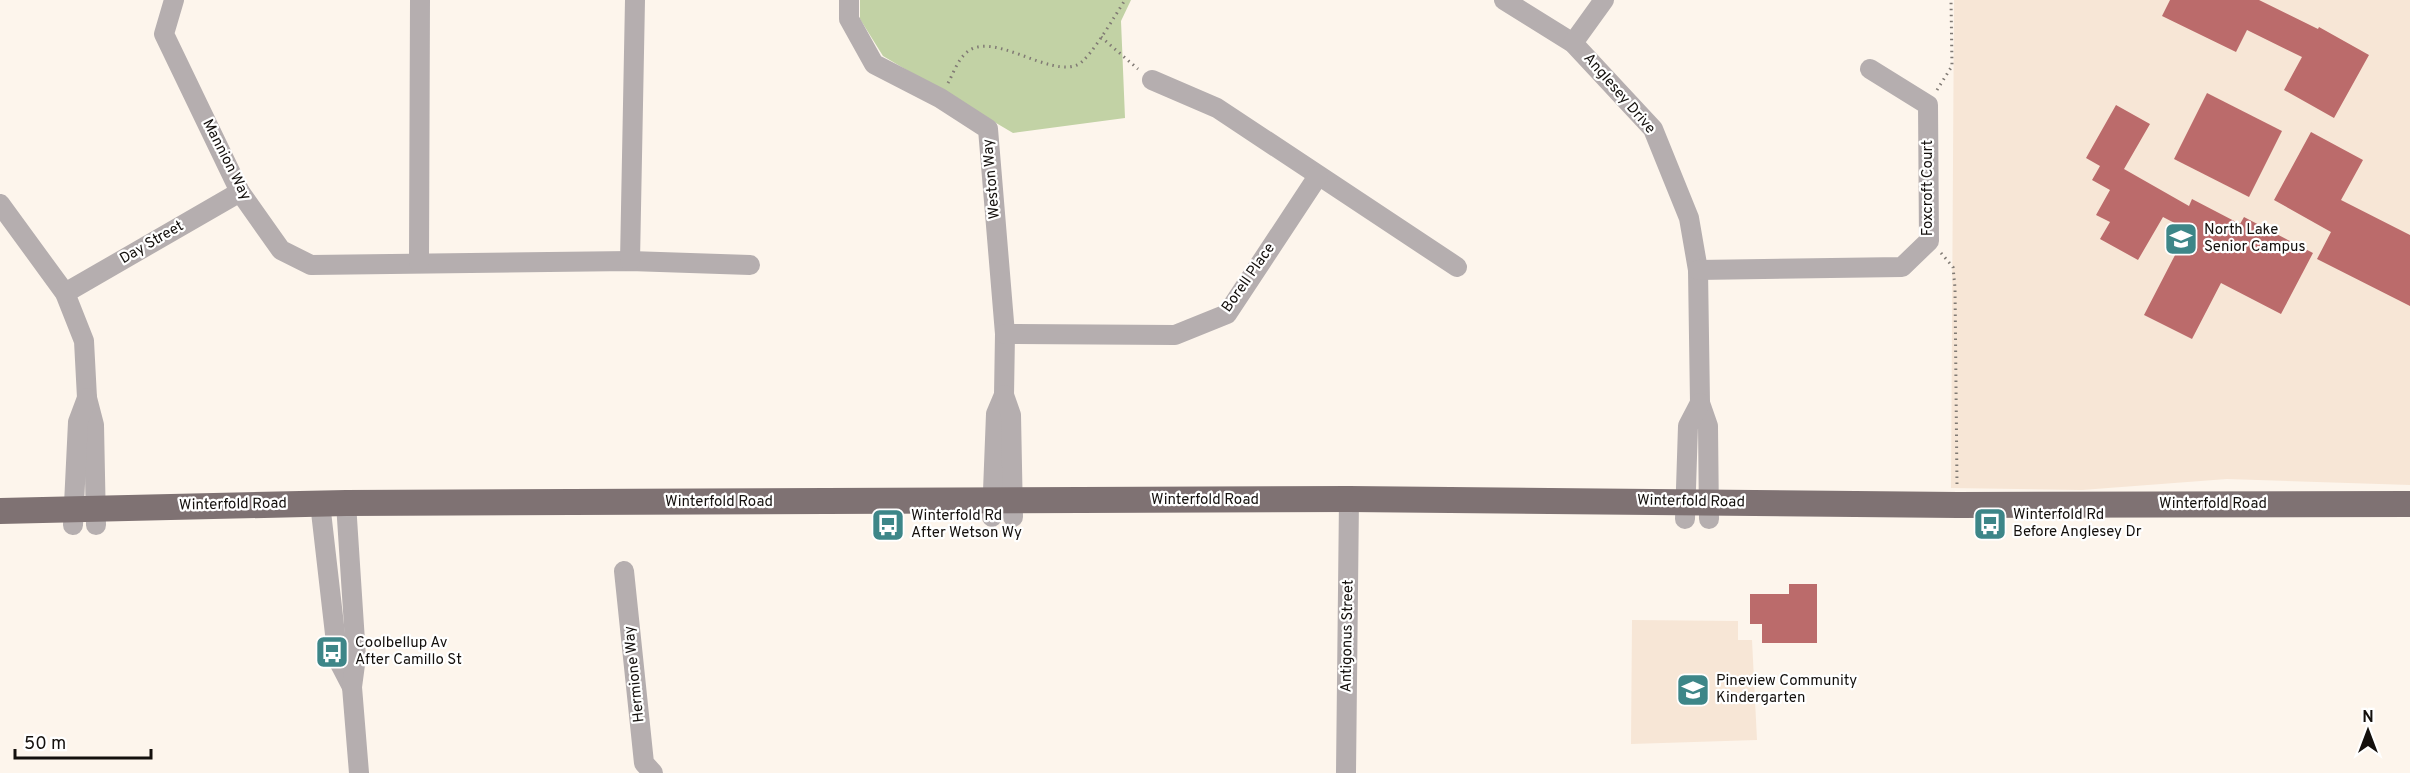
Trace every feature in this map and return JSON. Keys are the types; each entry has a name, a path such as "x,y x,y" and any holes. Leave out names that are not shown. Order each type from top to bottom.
{"main road":[{"name":"Winterfold Road","path":"1697,510 1958,505 2410,504"},
{"name":"Winterfold Road","path":"0,527 84,517 320,511 1002,509 1697,510 2410,520"},
{"name":"Winterfold Road","path":"0,511 84,517"}],"street":[{"name":"Mannion Way","path":"174,0 164,34 240,192 281,250 311,265 630,261 750,265"},
{"path":"419,262 420,0"},
{"path":"630,261 635,0"},
{"name":"Weston Way","path":"849,0 849,19 874,63 940,98 988,129 1005,334 1004,395 996,414 1002,509"},
{"name":"Anglesey Drive","path":"1504,0 1573,43 1653,129 1689,218 1698,270 1700,403 1688,426 1697,510"},
{"path":"1573,43 1604,0"},
{"path":"1870,69 1928,106"},
{"path":"1152,80 1216,108 1456,267"},
{"name":"Foxcroft Court","path":"1698,270 1902,267 1929,241 1928,106"},
{"name":"Borell Place","path":"1005,334 1175,335 1227,314 1318,176"},
{"name":"Day Street","path":"65,293 240,192"},
{"path":"0,204 65,293 84,341 87,398 78,422 84,517"},
{"name":"Antigonus Street","path":"1346,773 1349,508"},
{"path":"320,511 338,660 352,687"},
{"path":"347,511 356,657 352,687 359,773"},
{"name":"Hermione Way","path":"624,571 644,763 654,773"}],"path":[{"path":"940,98 964,55 973,48 988,46 1068,68 1081,63 1125,0"},
{"path":"1928,106 1952,66 1951,0"},
{"path":"1101,37 1152,80"},
{"path":"1929,241 1953,267 1958,505"}],"shaded area":[{"name":"North Lake Senior Campus","path":"1954,0 2410,0 2410,485 2227,479 2082,490 1951,488"},
{"name":"Pineview Community Kindergarten","path":"1632,620 1738,621 1738,640 1752,640 1757,740 1631,744"}],"green space":[{"path":"860,0 1131,0 1121,21 1125,118 1013,133 883,56 860,19"}],"building":[{"path":"2170,0 2259,0 2318,29 2319,27 2369,55 2334,118 2284,90 2302,57 2247,30 2236,52 2162,16"},
{"path":"2207,93 2282,131 2249,197 2174,159"},
{"path":"2116,105 2150,124 2124,169 2189,206 2192,199 2240,224 2244,217 2313,253 2281,314 2221,283 2192,339 2144,315 2188,230 2163,217 2138,260 2100,239 2110,222 2096,215 2110,190 2092,180 2100,166 2086,158"},
{"path":"2311,132 2363,160 2341,200 2410,235 2410,306 2317,259 2331,232 2274,200"},
{"path":"1789,584 1817,584 1817,643 1762,643 1762,624 1750,624 1750,594 1789,594"}],"place":[{"name":"North Lake Senior Campus","path":"2181,239"},
{"name":"Winterfold Rd Before Anglesey Dr","path":"1990,524"},
{"name":"Winterfold Rd After Wetson Wy","path":"888,525"},
{"name":"Coolbellup Av After Camillo St","path":"332,652"},
{"name":"Pineview Community Kindergarten","path":"1693,690"}]}
